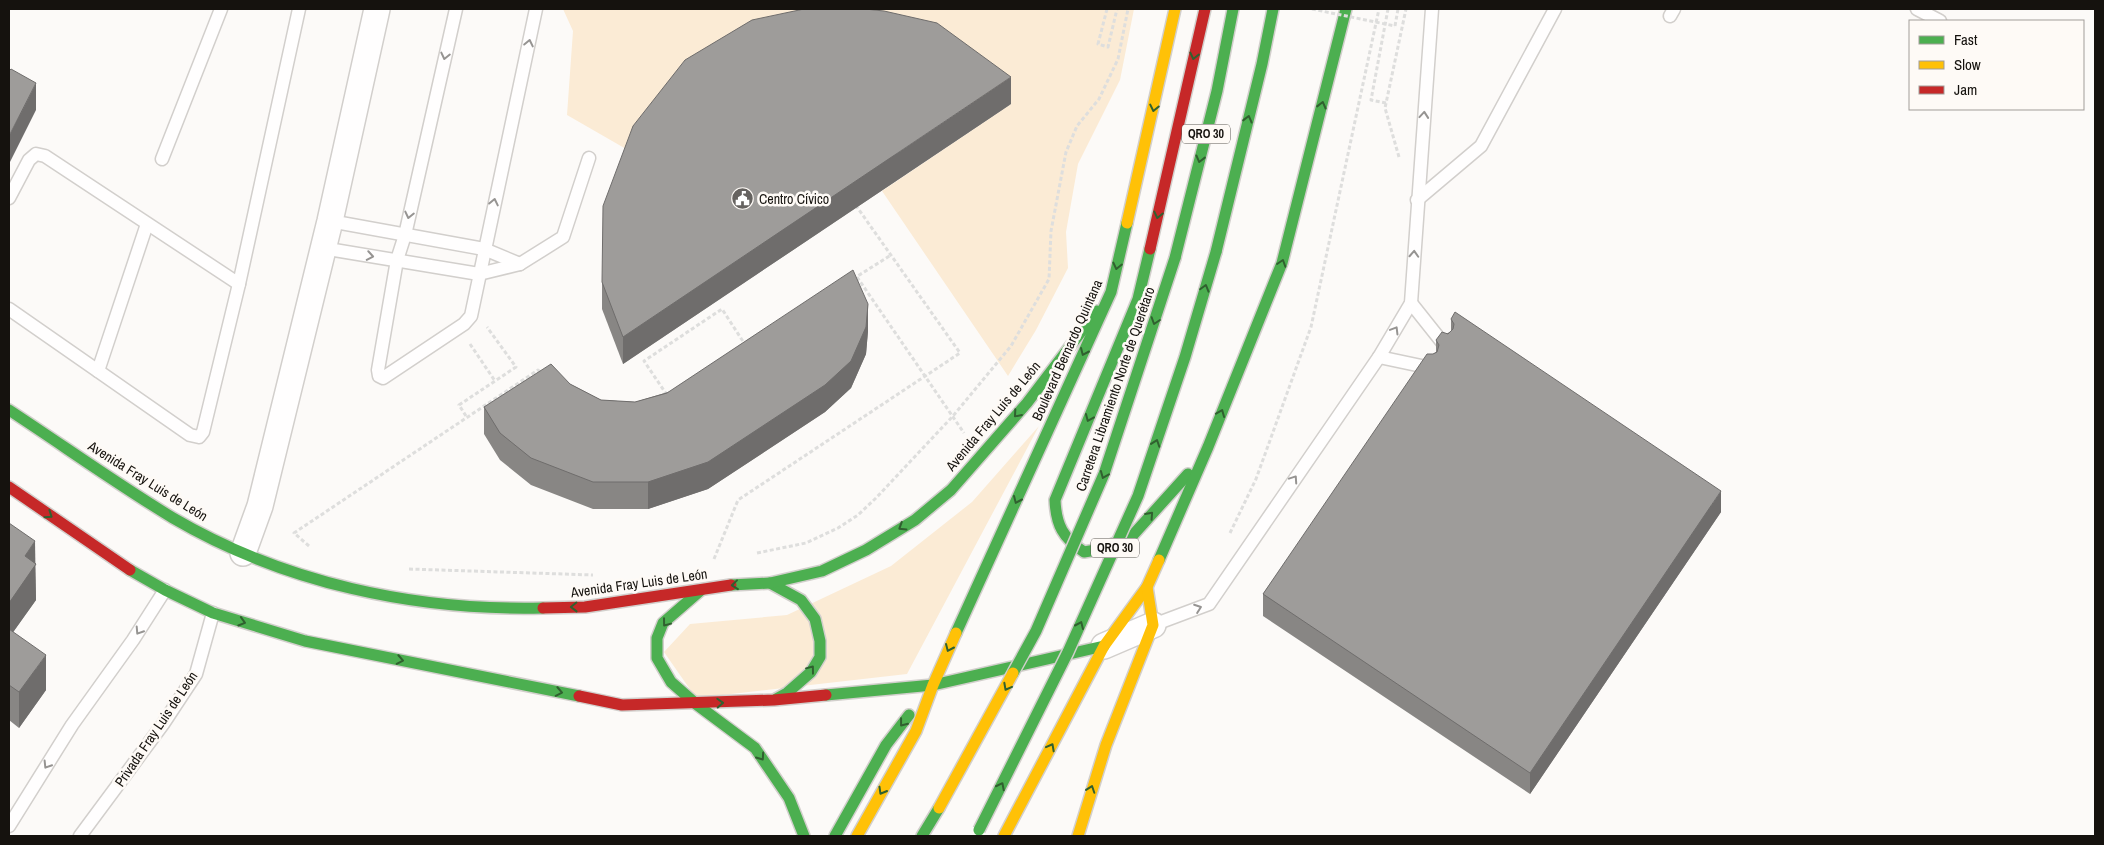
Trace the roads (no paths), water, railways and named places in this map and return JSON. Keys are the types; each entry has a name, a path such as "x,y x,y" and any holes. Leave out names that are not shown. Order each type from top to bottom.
{"main road":[{"name":"Boulevard Bernardo Quintana","path":"933,684 1111,292 1175,9"},
{"path":"1202,458 1133,535 1102,549 1084,552 1067,542 1055,523 1055,500 1138,298 1205,9"},
{"name":"Carretera Libramiento Norte de Querétaro","path":"922,836 992,716 1036,632 1104,474 1175,258 1217,91 1233,9"},
{"name":"QRO 30","path":"977,833 1068,652 1138,496 1185,357 1216,252 1262,64 1273,9"},
{"name":"QRO 30","path":"1104,646 1147,587 1282,263 1346,9"},
{"name":"Avenida Fray Luis de León","path":"9,410 174,518 243,553 314,579 429,603 501,609 585,607 735,584 770,582 822,571 866,550 915,520 951,490 1027,403 1111,292"},
{"path":"9,487 127,568 165,590 213,613 298,639 622,705 774,700 933,684 1104,646"},
{"path":"770,582 801,600 815,619 820,641 820,657 811,672 787,694 774,700"},
{"path":"1078,836 1106,745 1153,625 1147,587"},
{"path":"701,590 663,623 657,638 657,658 671,682 696,704 755,748 789,798 804,836"},
{"path":"1004,836 1104,646"},
{"path":"835,836 886,745 933,684"},
{"path":"856,836 916,731 933,684"}],"street":[{"path":"243,553 260,506 330,221 377,9"},
{"path":"1104,646 1153,625"}],"lane":[{"path":"162,159 221,9"},
{"path":"9,309 190,435 199,437 204,432 239,284 299,9"},
{"path":"456,9 405,235 397,260 378,370 379,376 383,378 464,324 474,308 484,249 536,9"},
{"path":"1153,625 1209,604 1379,357 1411,303 1432,9"},
{"path":"1417,200 1481,146 1555,9"},
{"path":"1917,9 1938,20"},
{"path":"9,198 29,160 36,154 44,156 239,284"},
{"path":"322,248 479,274 520,264 563,237 589,158"},
{"path":"330,221 484,249 520,264"},
{"path":"98,371 147,224"},
{"path":"1411,303 1446,347"},
{"path":"1379,357 1432,368"},
{"path":"9,826 72,725 133,640 165,590"},
{"name":"Privada Fray Luis de León","path":"80,836 163,724 196,674 213,613"}],"place":[{"name":"Centro Cívico","path":"743,199"}]}
